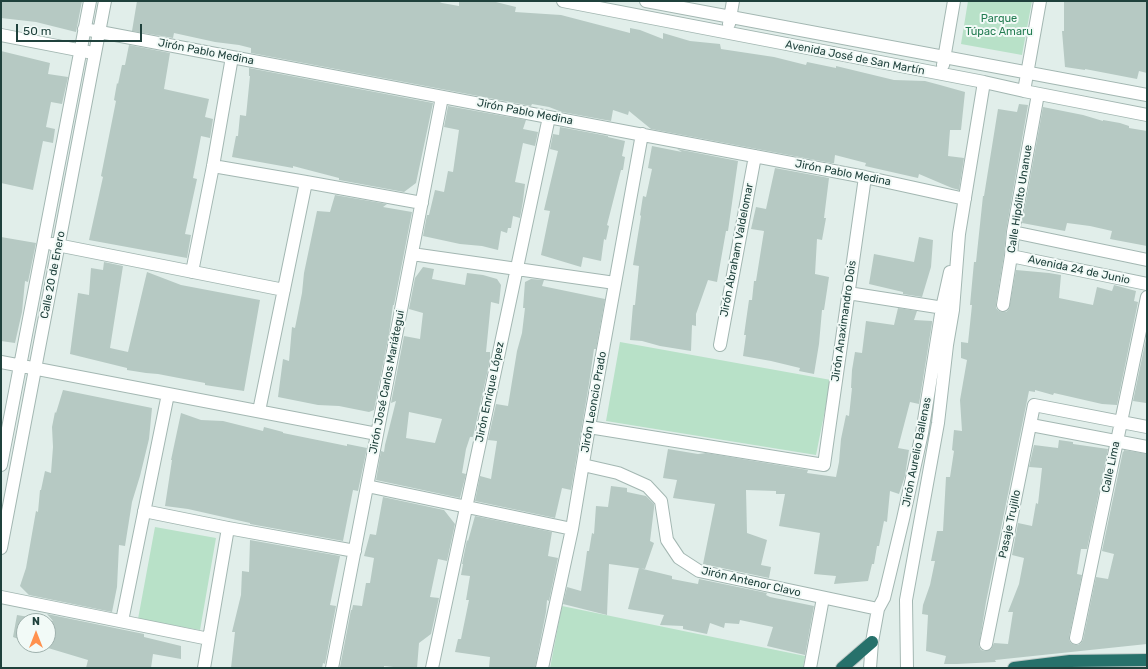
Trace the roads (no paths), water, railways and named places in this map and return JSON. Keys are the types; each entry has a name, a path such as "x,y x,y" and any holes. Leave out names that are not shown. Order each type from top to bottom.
{"highway":[{"path":"842,668 872,642"},
{"path":"1014,668 1070,661 1147,660"},
{"path":"1123,668 1147,664"}],"street":[{"name":"Calle 20 de Enero","path":"1,465 90,1"},
{"name":"Calle 20 de Enero","path":"1,548 5,501 35,369 105,1"},
{"name":"Avenida José de San Martín","path":"562,1 984,82 1147,115"},
{"name":"Avenida José de San Martín","path":"646,1 1147,95"},
{"path":"727,33 733,1"},
{"path":"942,74 954,1"},
{"path":"1024,91 1040,1"},
{"name":"Jirón Pablo Medina","path":"84,29 865,177 965,199"},
{"path":"1,35 95,53"},
{"path":"192,272 213,166 232,57"},
{"name":"Jirón Aurelio Ballenas","path":"870,668 872,642 878,609 884,598 903,519 947,309 984,82"},
{"name":"Calle Hipólito Unanue","path":"1003,305 1011,256 1013,232 1038,94"},
{"name":"Jirón José Carlos Mariátegui","path":"332,668 442,97"},
{"name":"Jirón Enrique López","path":"432,668 465,506 549,117"},
{"name":"Jirón Leoncio Prado","path":"542,668 572,529 642,134"},
{"name":"Jirón Abraham Valdelomar","path":"720,345 755,156"},
{"path":"213,166 422,203"},
{"name":"Jirón Anaximandro Dois","path":"589,427 824,465 865,177"},
{"path":"259,411 306,182"},
{"path":"1013,232 1147,260"},
{"path":"44,242 284,290"},
{"path":"412,254 615,283"},
{"name":"Avenida 24 de Junio","path":"1011,256 1147,284"},
{"path":"848,293 947,309"},
{"name":"Calle Lima","path":"1076,638 1147,297"},
{"name":"Jirón Aurelio Ballenas","path":"907,668 906,600 938,423 947,345 947,309"},
{"path":"1,362 377,434"},
{"path":"122,621 168,394"},
{"name":"Pasaje Trujillo","path":"986,644 1034,405 1122,421"},
{"path":"1122,421 1147,427"},
{"path":"1031,425 1147,447"},
{"name":"Jirón Antenor Clavo","path":"583,465 618,473 647,486 661,501 667,540 679,558 699,572 878,609"},
{"path":"367,486 572,529"},
{"path":"144,511 355,551"},
{"path":"204,668 228,528"},
{"path":"1,597 209,639"},
{"path":"810,668 823,598"},
{"path":"884,598 906,600"}],"park label":[{"name":"Parque Túpac Amaru","path":"999,25"}]}
